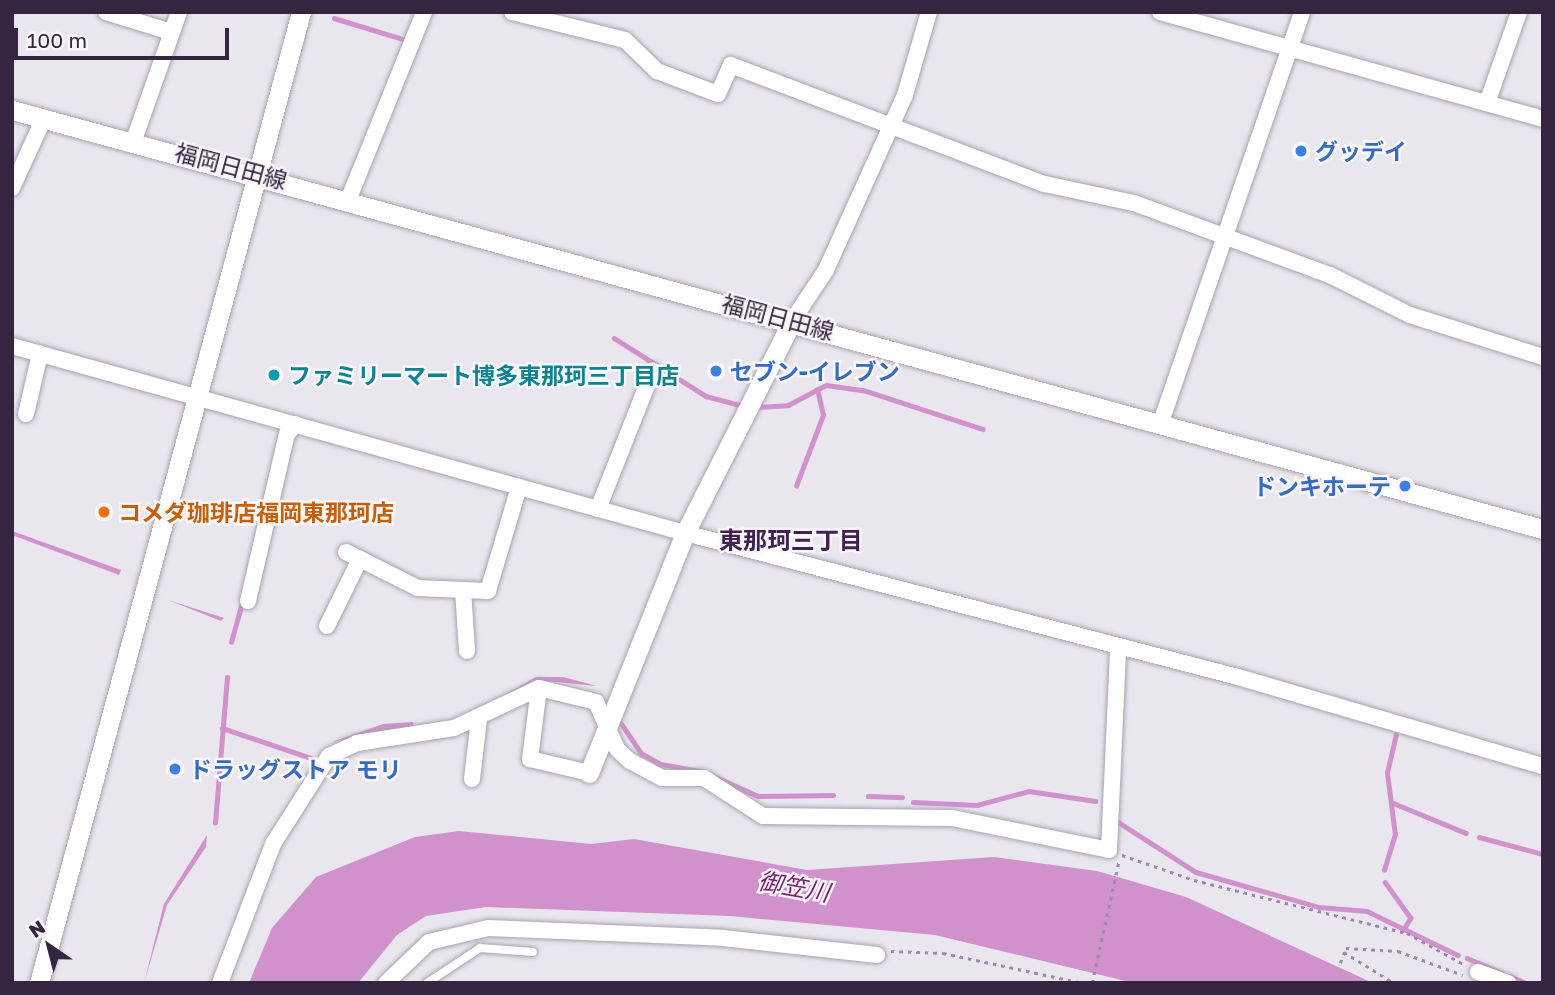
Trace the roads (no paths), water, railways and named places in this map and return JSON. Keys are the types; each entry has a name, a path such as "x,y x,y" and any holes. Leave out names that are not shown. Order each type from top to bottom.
{"main road":[{"path":"40,983 194,401 301,12"},
{"name":"福岡日田線","path":"12,110 349,198 1543,529"},
{"path":"589,773 685,533 792,321"}],"street":[{"path":"106,12 171,32"},
{"path":"134,140 179,12"},
{"path":"349,198 424,12"},
{"path":"512,12 625,40 657,71 718,94 731,65 1045,184 1134,203 1224,241 1330,275 1410,315 1543,357"},
{"path":"792,321 826,270 891,125 929,12"},
{"path":"1160,12 1543,119"},
{"path":"1161,422 1302,12"},
{"path":"1487,103 1519,12"},
{"path":"12,188 44,118"},
{"path":"12,346 194,401 296,424 685,533 1118,649 1238,677 1543,766"},
{"path":"26,414 40,354"},
{"path":"598,509 653,370"},
{"path":"248,601 287,434 296,424"},
{"path":"327,626 353,555 418,588 488,591 519,486"},
{"path":"463,590 467,651"},
{"path":"220,983 273,844 318,766 357,743 479,719 539,688 596,702 630,761 662,778 704,778 764,816 952,818 1109,850 1118,649"},
{"path":"539,688 530,759 589,773"},
{"path":"472,779 479,719"},
{"path":"386,983 429,942 488,929 723,938 877,955"},
{"path":"1473,974 1507,983"}],"lane":[{"path":"427,983 441,968 480,948 533,952"}],"water":[{"path":"12,531 121,570 119,575 12,535"},
{"path":"168,600 224,618 221,621"},
{"path":"536,677 563,677 597,686 535,680 496,700"},
{"path":"413,722 414,728 332,742 383,724"},
{"name":"御笠川","path":"459,831 591,844 634,839 807,870 994,857 1097,871 1186,897 1373,983 1134,983 935,935 730,916 486,907 426,916 397,935 358,983 249,983 272,928 316,877 415,837"},
{"path":"207,835 206,847 167,905 144,983 164,904"}],"waterway":[{"path":"334,18 403,39"},
{"path":"614,338 706,396 743,406"},
{"path":"755,407 788,405 826,385 863,390 983,429"},
{"path":"796,486 823,415 817,390"},
{"path":"231,642 243,599"},
{"path":"215,823 227,677"},
{"path":"621,723 641,753 661,764 705,772"},
{"path":"222,728 311,758"},
{"path":"1384,870 1395,835 1387,773 1396,735"},
{"path":"716,777 758,796 833,795"},
{"path":"913,802 977,805 1029,791 1095,801"},
{"path":"868,796 902,797"},
{"path":"1391,802 1466,833"},
{"path":"1115,820 1196,872 1319,907 1367,911 1458,955"},
{"path":"1479,837 1543,854"},
{"path":"1385,882 1411,918 1406,926"},
{"path":"1467,958 1502,973"},
{"path":"1510,976 1526,983"}],"place":[{"name":"グッデイ","path":"1301,151"},
{"name":"セブン-イレブン","path":"716,371"},
{"name":"ファミリーマート博多東那珂三丁目店","path":"274,375"},
{"name":"ドンキホーテ","path":"1405,486"},
{"name":"コメダ珈琲店福岡東那珂店","path":"104,512"},
{"name":"ドラッグストア モリ","path":"175,769"}],"district":[{"name":"東那珂三丁目","path":"791,540"}]}
